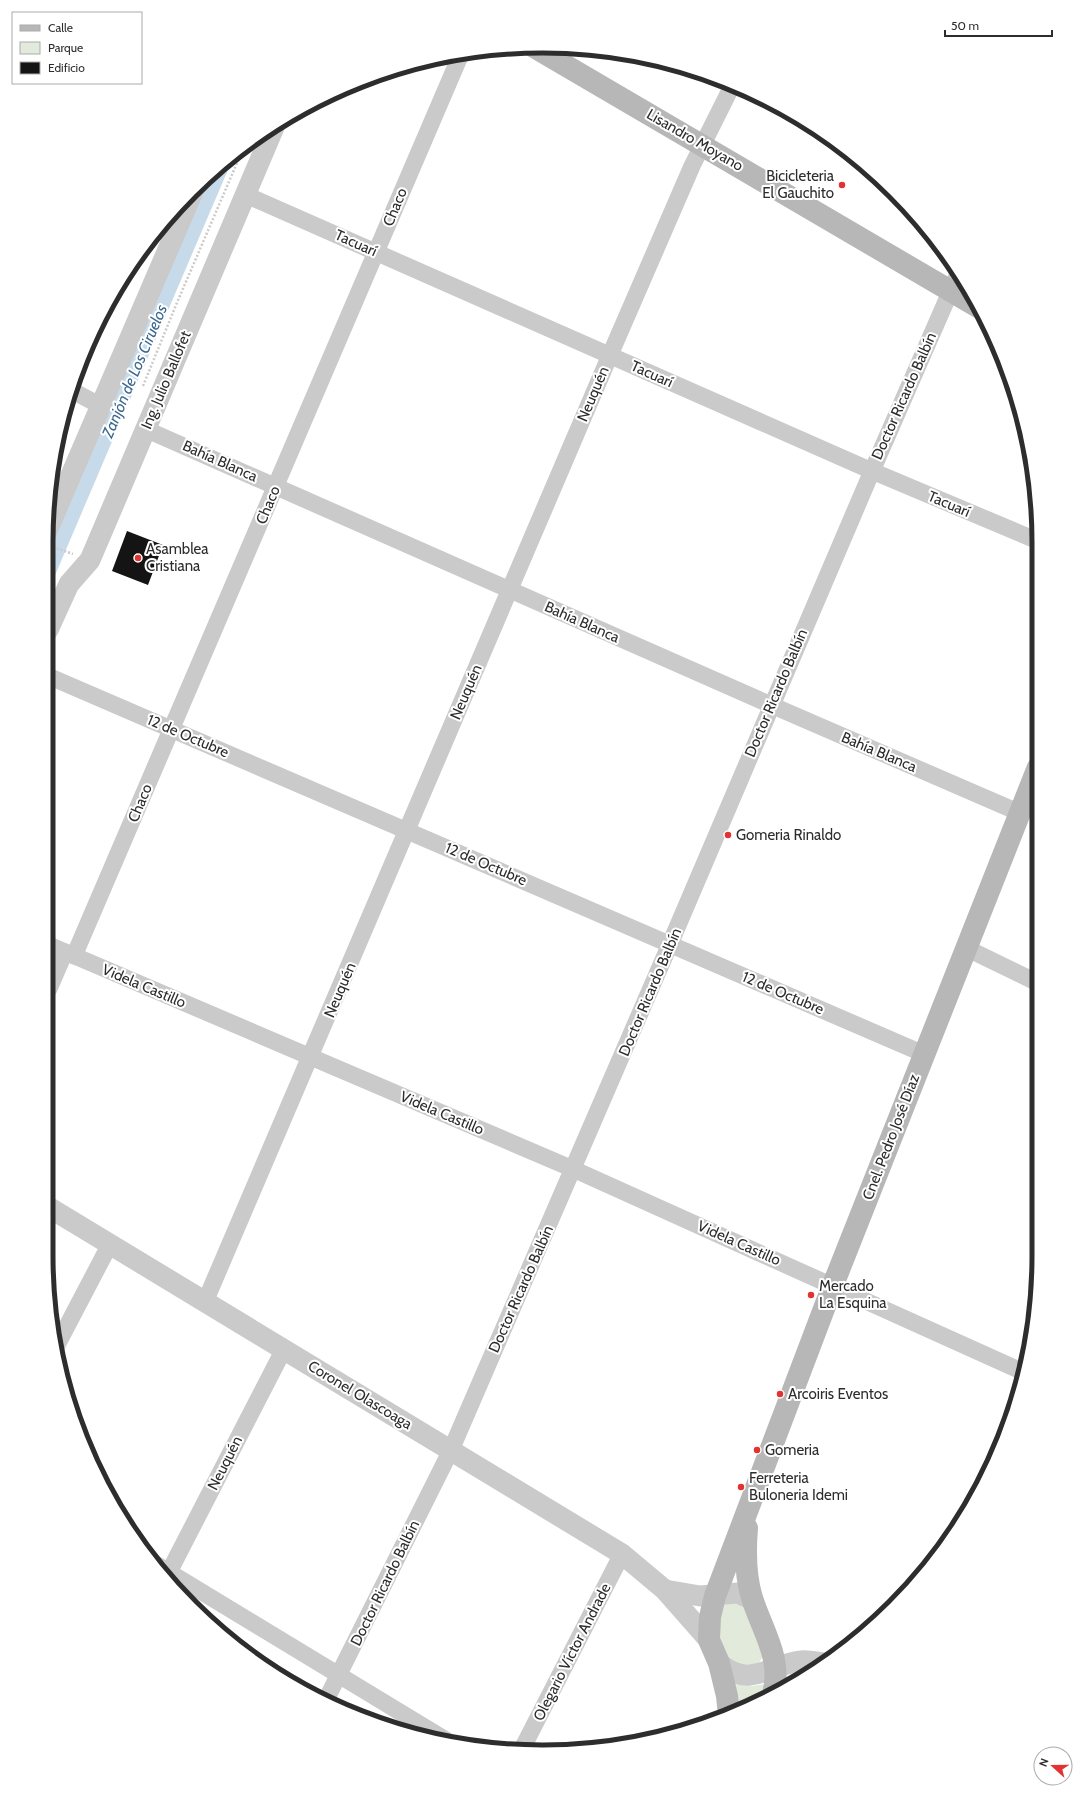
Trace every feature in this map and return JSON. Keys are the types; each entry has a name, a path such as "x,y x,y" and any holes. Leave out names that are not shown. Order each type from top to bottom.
{"main road":[{"name":"Lisandro Moyano","path":"545,53 702,144 954,283 962,291"},
{"name":"Cnel. Pedro José Díaz","path":"728,1709 719,1663 709,1640 710,1618 721,1595 749,1509 833,1285 1032,782"},
{"name":"Cnel. Pedro José Díaz","path":"749,1509 746,1563 753,1600 770,1663"},
{"path":"770,1663 772,1688"}],"street":[{"name":"Chaco","path":"53,982 69,954 172,729 458,60"},
{"name":"Neuquén","path":"205,1302 610,355 702,144 730,90"},
{"name":"Ing. Julio Ballofet","path":"53,619 69,584 90,560 271,135"},
{"name":"Tacuarí","path":"246,194 872,471 1032,539"},
{"path":"53,527 101,406 187,206"},
{"name":"Doctor Ricardo Balbín","path":"328,1696 451,1450 954,283"},
{"path":"77,393 101,406"},
{"name":"Bahía Blanca","path":"146,429 771,705 1020,813"},
{"name":"12 de Octubre","path":"53,678 924,1054"},
{"name":"Videla Castillo","path":"53,947 573,1169 1018,1369"},
{"path":"966,948 1032,980"},
{"name":"Coronel Olascoaga","path":"53,1210 622,1554 665,1590 709,1640"},
{"path":"60,1339 110,1244"},
{"name":"Neuquén","path":"169,1572 284,1349"},
{"name":"Olegario Víctor Andrade","path":"524,1744 622,1554"},
{"path":"173,1577 339,1674 434,1733"},
{"name":"Coronel Olascoaga","path":"665,1590 685,1594 721,1595"},
{"path":"721,1595 738,1593 753,1600"},
{"path":"719,1663 731,1672 744,1676 770,1663 801,1661 815,1662"}],"path":[{"path":"53,541 73,554"}],"green space":[{"path":"733,1602 744,1606 764,1655 757,1666 730,1664 715,1628 722,1605"},
{"path":"732,1682 752,1686 765,1684 764,1692 735,1706"}],"building":[{"name":"Asamblea Cristiana","path":"127,531 163,545 148,585 112,571"}],"waterway":[{"name":"Zanjón de Los Ciruelos","path":"53,561 217,177"}],"place":[{"name":"Bicicleteria El Gauchito","path":"842,185"},
{"name":"Asamblea Cristiana","path":"138,558"},
{"name":"Gomeria Rinaldo","path":"728,835"},
{"name":"Mercado La Esquina","path":"811,1295"},
{"name":"Arcoiris Eventos","path":"780,1394"},
{"name":"Gomeria","path":"757,1450"},
{"name":"Ferreteria Buloneria Idemi","path":"741,1487"}]}
